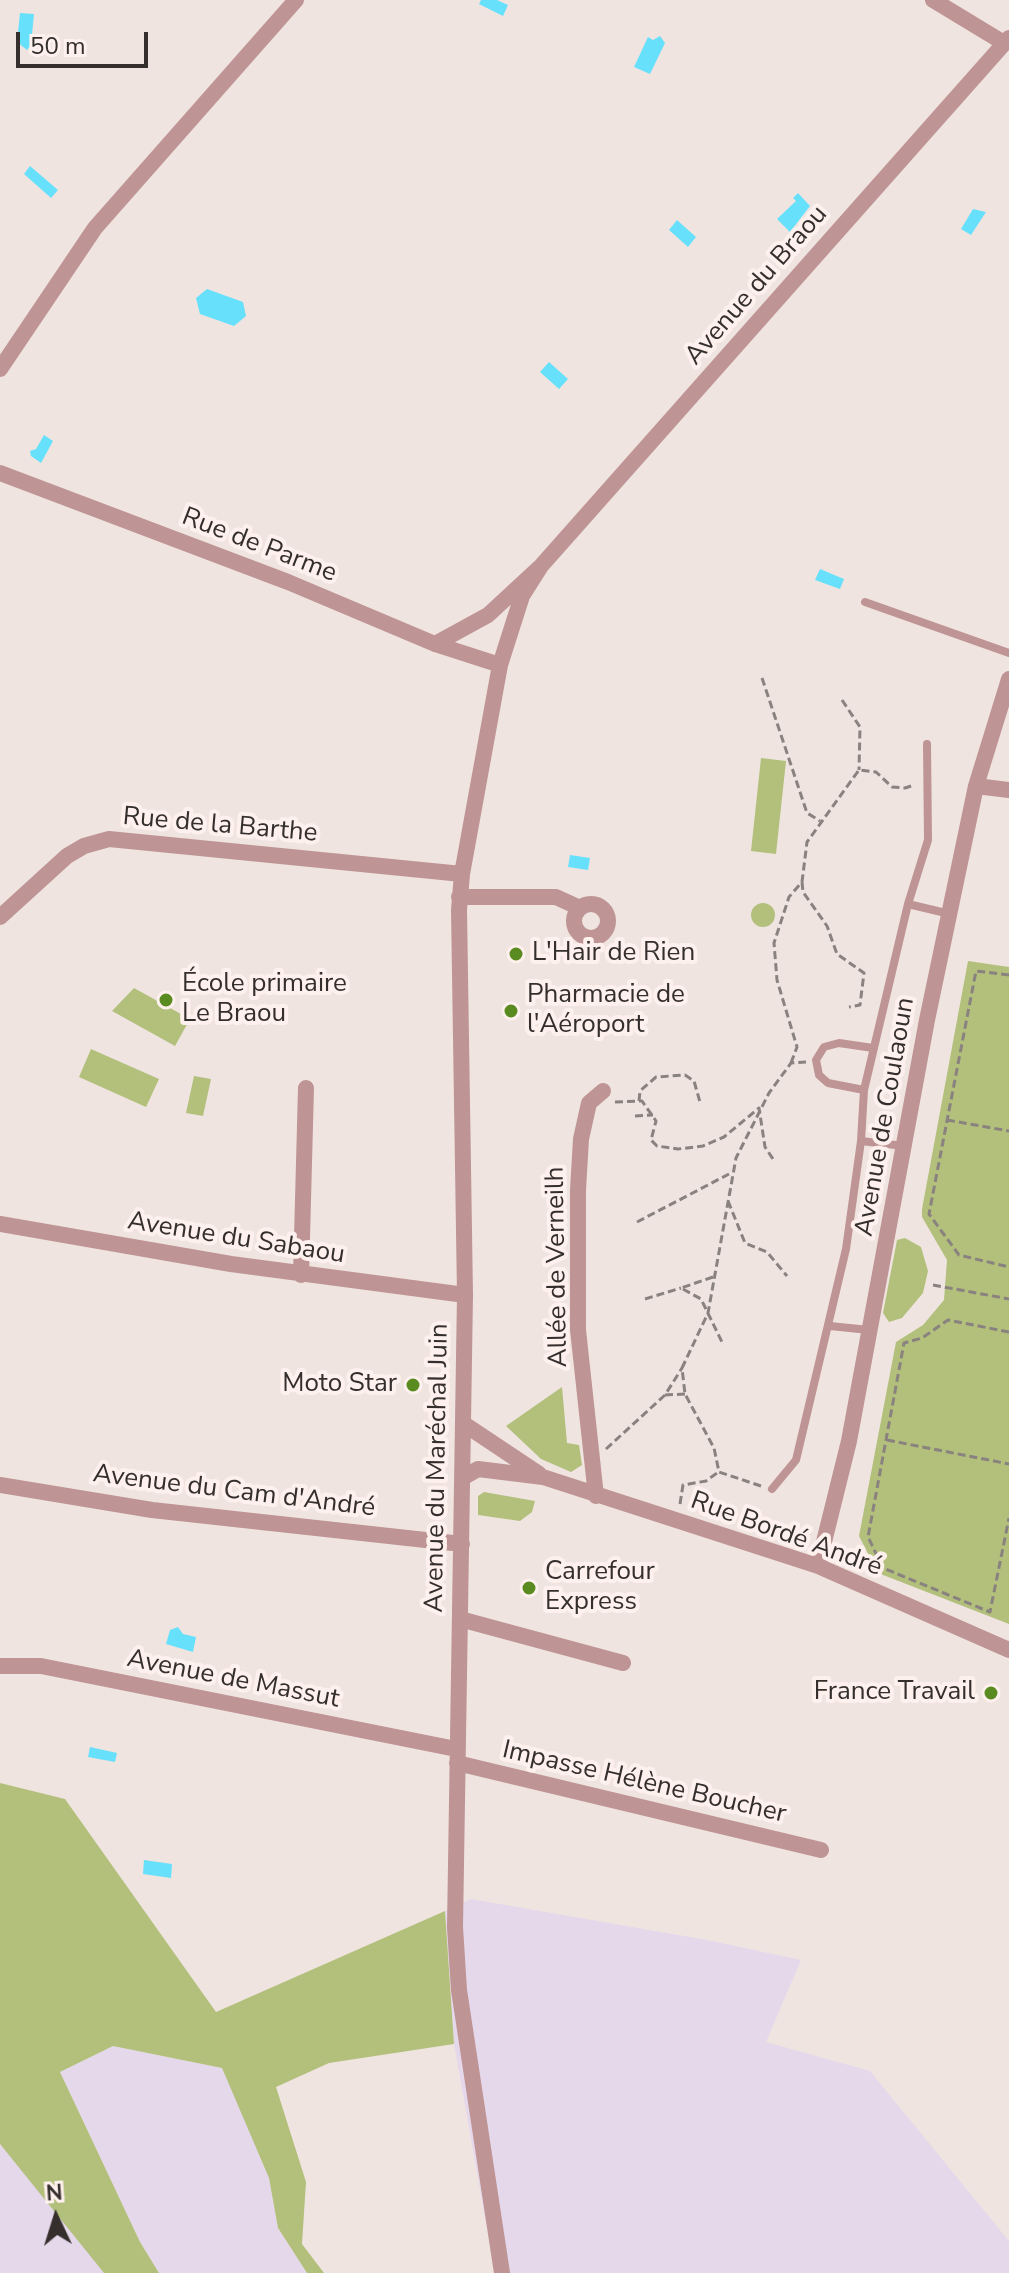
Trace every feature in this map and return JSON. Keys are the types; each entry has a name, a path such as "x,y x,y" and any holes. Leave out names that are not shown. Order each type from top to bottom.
{"street":[{"path":"0,369 95,228 296,0"},
{"path":"933,0 1007,41"},
{"name":"Avenue du Braou","path":"435,644 488,615 541,566 1007,41"},
{"name":"Rue de Parme","path":"0,473 288,582 435,644 500,665"},
{"name":"Avenue du Braou","path":"500,665 522,596 541,566"},
{"name":"Avenue du Maréchal Juin","path":"500,665 459,897 465,1295 455,1927 459,1990 502,2273"},
{"name":"Avenue de Coulaoun","path":"818,1566 849,1441 976,786 1009,679"},
{"path":"976,786 1009,790"},
{"name":"Rue de la Barthe","path":"0,917 67,856 84,846 109,839 462,874"},
{"path":"459,897 556,897 580,908"},
{"path":"301,1275 306,1088"},
{"path":"589,1103 603,1091"},
{"name":"Allée de Verneilh","path":"589,1103 581,1139 578,1190 578,1330 596,1496"},
{"name":"Avenue du Sabaou","path":"0,1224 301,1275 465,1295"},
{"name":"Rue Bordé André","path":"464,1424 543,1477"},
{"name":"Rue Bordé André","path":"464,1477 478,1469 543,1477 818,1566 1009,1650"},
{"name":"Avenue du Cam d'André","path":"0,1485 152,1510 462,1544"},
{"path":"460,1619 623,1663"},
{"name":"Avenue de Massut","path":"0,1666 41,1666 456,1756"},
{"name":"Impasse Hélène Boucher","path":"456,1756 821,1850"}],"lane":[{"path":"865,602 1009,653"},
{"path":"772,1489 796,1460 830,1326 846,1249 861,1141 864,1090 908,904 928,840 927,744"},
{"path":"908,904 951,914"},
{"path":"864,1090 828,1083 819,1075 816,1060 824,1047 839,1043 873,1048"},
{"path":"861,1141 906,1146"},
{"path":"830,1326 870,1330"}],"path":[{"path":"762,678 807,813 820,821"},
{"path":"842,700 860,727 859,770 807,842 802,882 803,892 827,926 837,954 864,973 860,1005 849,1007"},
{"path":"859,770 876,772 892,787 905,788 929,778"},
{"path":"593,1458 665,1395 682,1368 708,1313 731,1173 759,1108 791,1063 797,1047 777,980 774,943 789,897 802,882"},
{"path":"1009,975 976,971 929,1214 959,1255 1009,1267"},
{"path":"791,1063 816,1060"},
{"path":"639,1101 640,1091 656,1077 685,1075 694,1081 700,1102"},
{"path":"589,1103 639,1101 656,1121 651,1140 657,1146 678,1149 703,1146 724,1137 759,1108"},
{"path":"759,1108 762,1139 775,1162"},
{"path":"635,1116 653,1115"},
{"path":"947,1120 1009,1131"},
{"path":"637,1222 731,1173"},
{"path":"728,1199 745,1243 767,1252 787,1276"},
{"path":"645,1299 714,1277"},
{"path":"933,1285 1009,1299"},
{"path":"681,1288 701,1299 722,1342"},
{"path":"1009,1332 948,1320 922,1338 904,1343 868,1537 883,1568 990,1612 1009,1518"},
{"path":"682,1368 685,1394 714,1448 719,1472"},
{"path":"665,1395 685,1394"},
{"path":"886,1440 1009,1464"},
{"path":"719,1472 772,1489"},
{"path":"680,1508 683,1485 706,1481 719,1472"}],"shaded area":[{"path":"471,1899 707,1940 801,1960 766,2042 870,2071 1009,2241 1009,2273 495,2273 454,2044 445,1911"},
{"path":"113,2046 223,2068 269,2178 278,2228 307,2273 159,2273 140,2242 60,2072"},
{"path":"0,2144 62,2218 104,2273 0,2273"}],"green space":[{"path":"761,758 786,761 776,854 751,851"},
{"path":"763,903 771,907 775,915 771,923 763,927 755,923 751,915 755,907"},
{"path":"968,961 1009,967 1009,1624 878,1573 859,1536 896,1342 923,1325 944,1300 947,1260 922,1217 922,1209"},
{"path":"134,988 190,1019 175,1046 112,1011"},
{"path":"91,1049 159,1079 146,1107 79,1077"},
{"path":"194,1076 211,1079 203,1116 186,1113"},
{"path":"905,1238 921,1247 928,1271 923,1293 902,1318 889,1322 883,1313 897,1240"},
{"path":"562,1387 567,1443 579,1445 582,1465 571,1472 541,1459 506,1426"},
{"path":"484,1492 535,1501 532,1512 520,1521 478,1515 478,1496"},
{"path":"0,1783 65,1799 216,2012 445,1911 454,2044 329,2063 276,2087 306,2182 302,2244 324,2273 307,2273 278,2228 269,2178 222,2068 113,2046 60,2072 140,2242 159,2273 104,2273 0,2144"}],"water":[{"path":"481,0 497,0 508,5 503,16 479,4"},
{"path":"20,13 34,14 31,45 27,50 17,42"},
{"path":"660,36 665,43 650,74 634,67 648,37 653,40"},
{"path":"30,166 58,190 51,198 24,174"},
{"path":"798,193 810,206 790,232 777,219 796,201 793,198"},
{"path":"973,209 986,212 971,235 961,229"},
{"path":"677,220 696,237 688,247 669,230"},
{"path":"207,289 243,302 246,316 234,326 200,314 196,298"},
{"path":"549,362 568,379 559,389 540,372"},
{"path":"44,435 53,441 41,463 31,456 30,451 36,449"},
{"path":"820,569 844,579 840,589 815,580"},
{"path":"570,855 590,858 588,870 568,867"},
{"path":"178,1627 183,1634 196,1637 193,1652 166,1644 170,1630"},
{"path":"90,1747 117,1753 115,1762 88,1757"},
{"path":"144,1860 172,1864 171,1878 143,1874"}],"place":[{"name":"L'Hair de Rien","path":"516,954"},
{"name":"École primaire Le Braou","path":"166,1000"},
{"name":"Pharmacie de l'Aéroport","path":"511,1011"},
{"name":"Moto Star","path":"413,1385"},
{"name":"Carrefour Express","path":"529,1588"},
{"name":"France Travail","path":"991,1693"}]}
